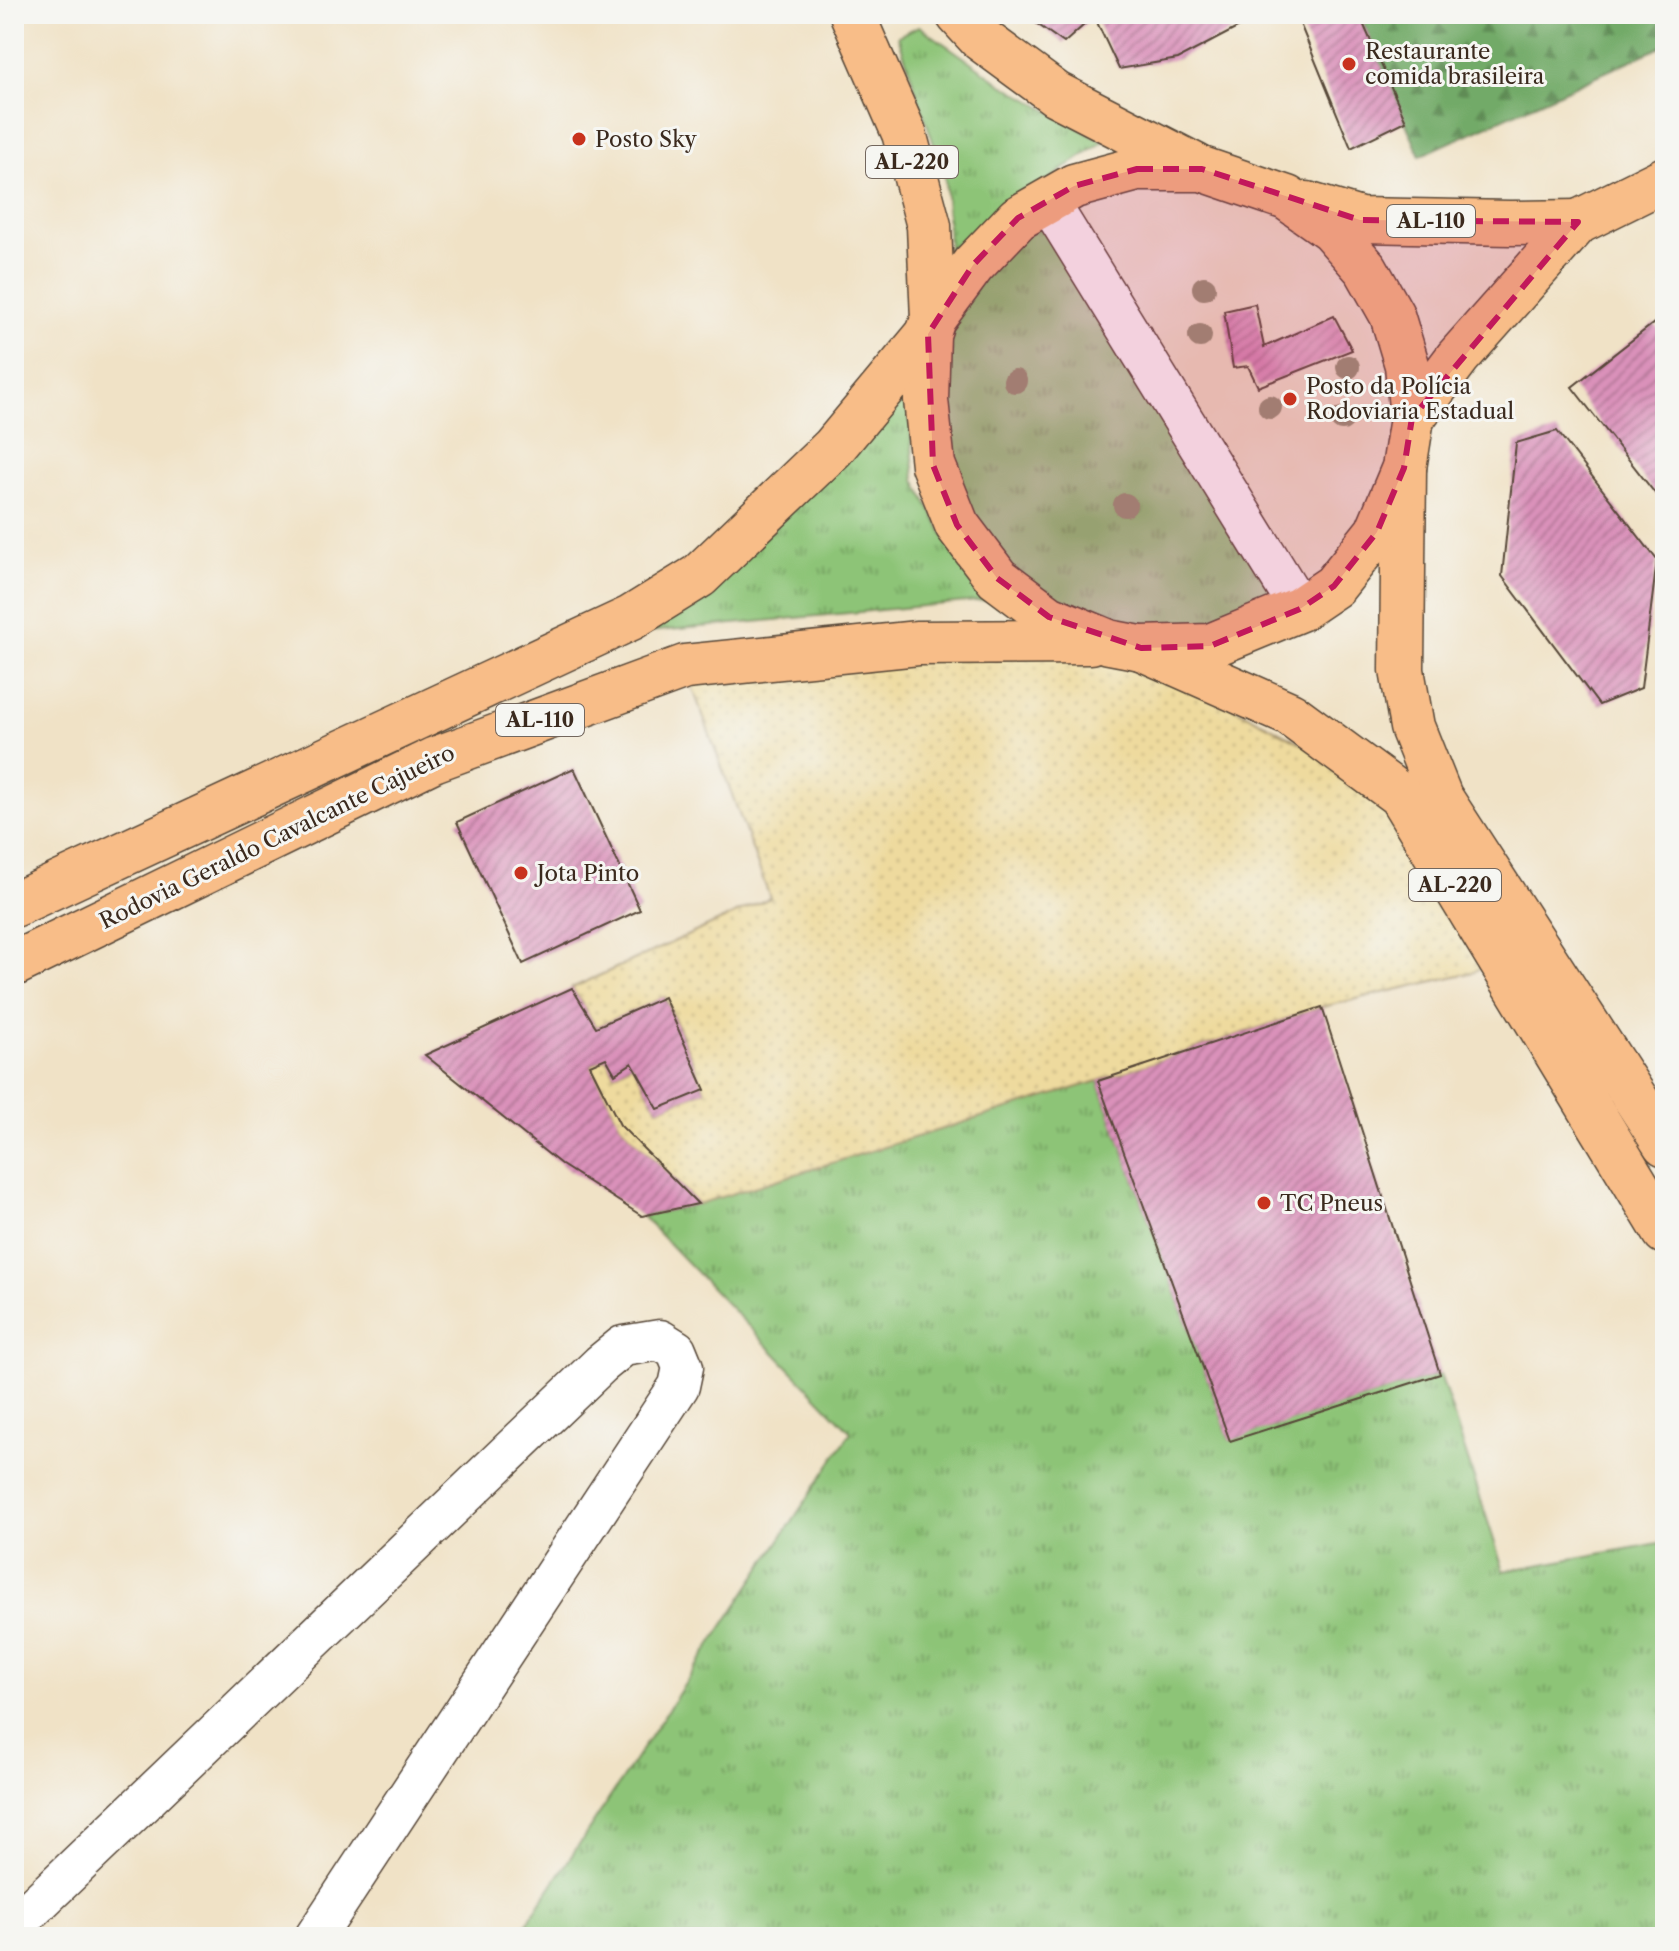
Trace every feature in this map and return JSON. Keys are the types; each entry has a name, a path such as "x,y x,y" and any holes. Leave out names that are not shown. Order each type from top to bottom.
{"main road":[{"name":"AL-220","path":"852,14 904,133 926,213 929,226 931,326"},
{"path":"958,14 981,39 1056,94 1202,169 1287,198 1331,229 1366,269 1392,315 1407,365 1412,418 1404,468"},
{"name":"Rodovia Geraldo Cavalcante Cajueiro","path":"14,905 645,610 699,576 833,448 931,326 973,265 1018,218 1074,186 1137,169 1202,169"},
{"name":"AL-110","path":"1412,418 1458,357 1578,222 1665,179"},
{"name":"AL-110","path":"1287,198 1360,220 1578,222"},
{"path":"931,326 926,400 933,465 957,525 997,578 1049,617 1125,645"},
{"name":"AL-220","path":"1404,468 1402,670 1412,727 1440,797 1665,1144"},
{"name":"Rodovia Geraldo Cavalcante Cajueiro","path":"14,964 433,760 685,667 918,643 1210,646 1300,609 1334,586 1377,532 1404,468"},
{"name":"AL-220","path":"1125,645 1290,714 1400,795 1665,1232"}],"street":[{"path":"1048,201 1300,609"},
{"path":"14,1926 601,1364 623,1346 660,1340 676,1350 683,1367 679,1386 315,1937"}],"highlighted area":[{"path":"1137,169 1202,169 1360,220 1578,222 1412,418 1404,468 1377,532 1334,586 1300,609 1210,646 1141,648 1049,617 997,578 957,525 933,465 928,334 973,265 1018,218 1074,186"}],"green space":[{"path":"1359,14 1665,14 1665,45 1420,156"},
{"path":"919,26 1002,84 1103,142 949,248 945,178 898,36"},
{"path":"1048,201 1300,609 1141,648 997,578 926,400 973,265"},
{"path":"907,393 915,480 948,543 988,600 637,633"},
{"path":"1098,1081 1230,1440 1440,1374 1504,1571 1665,1542 1665,1937 518,1937 851,1432 642,1216 698,1204"}],"sand":[{"path":"1109,642 1400,795 1498,957 1473,972 1322,1007 1098,1081 698,1204 620,1125 590,1065 606,1058 615,1074 632,1063 658,1109 705,1090 665,997 596,1027 572,988 770,898 685,667"}],"building":[{"path":"1023,14 1264,14 1178,59 1119,69 1094,16 1064,43"},
{"name":"Restaurante comida brasileira","path":"1296,14 1359,14 1406,121 1351,148"},
{"path":"1255,304 1264,347 1334,316 1352,350 1258,387 1248,366 1233,368 1224,311"},
{"path":"1654,323 1665,337 1665,506 1572,387"},
{"path":"1557,431 1657,560 1641,688 1599,705 1502,576 1516,443"},
{"path":"574,768 640,910 523,964 457,822"},
{"path":"572,988 596,1027 664,997 705,1090 658,1109 632,1063 615,1074 606,1058 590,1065 620,1125 698,1204 642,1216 562,1165 425,1055"},
{"name":"TC Pneus","path":"1322,1007 1440,1374 1230,1441 1098,1081"}],"place":[{"name":"Restaurante comida brasileira","path":"1349,64"},
{"name":"Posto Sky","path":"579,139"},
{"name":"Posto da Polícia Rodoviaria Estadual","path":"1290,399"},
{"name":"Jota Pinto","path":"521,873"},
{"name":"TC Pneus","path":"1264,1203"}]}
